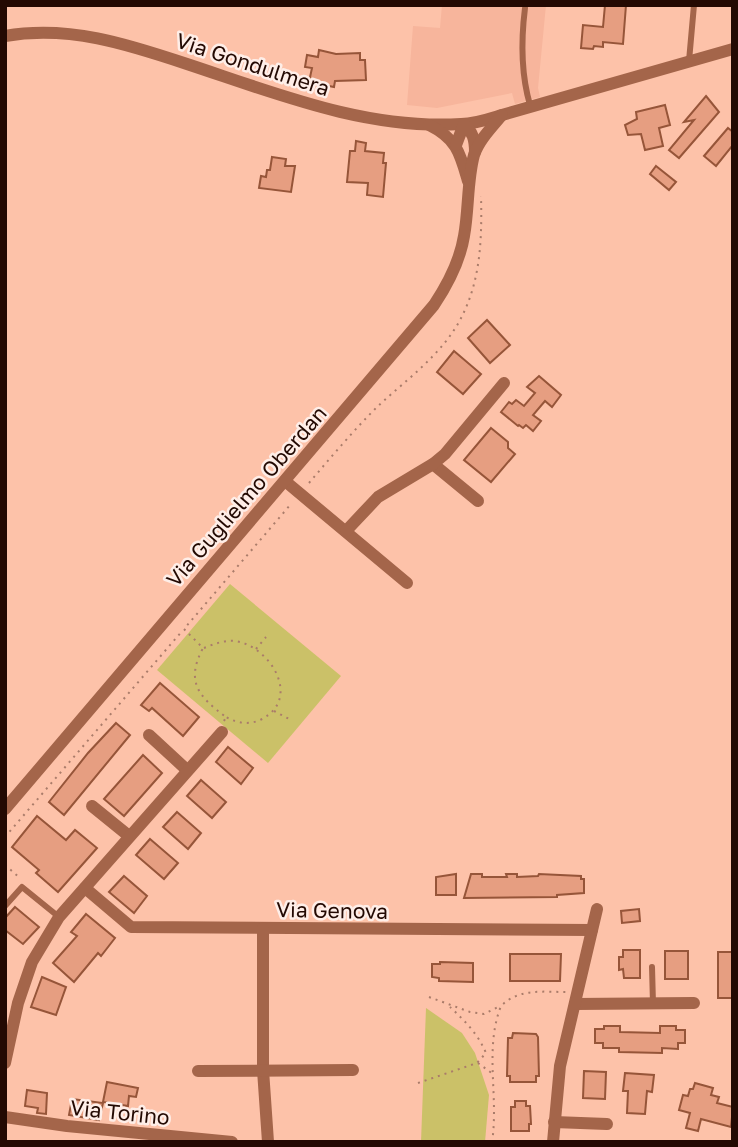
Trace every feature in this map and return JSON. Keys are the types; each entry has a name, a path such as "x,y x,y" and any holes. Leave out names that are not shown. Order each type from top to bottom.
{"street":[{"name":"Via Gondulmera","path":"5,36 41,33 91,36 158,54 324,109 428,125 464,124 502,115 733,49"},
{"name":"Via Guglielmo Oberdan","path":"5,809 418,325 445,289 464,237 475,186 475,152 502,115"},
{"path":"428,125 447,135 456,145 464,124 475,139 475,152"},
{"name":"Via Guglielmo Oberdan","path":"456,145 475,186"},
{"path":"346,531 378,497 445,454 505,383"},
{"path":"433,464 478,501"},
{"path":"285,481 407,583"},
{"path":"5,1063 8,1040 32,962 60,917 222,732"},
{"path":"149,735 187,770"},
{"path":"92,806 129,836"},
{"name":"Via Genova","path":"85,888 131,927 592,930"},
{"path":"553,1142 560,1066 597,909"},
{"path":"263,928 263,1070 268,1142"},
{"path":"577,998 653,1004 694,1003"},
{"path":"198,1071 353,1070"},
{"name":"Via Torino","path":"5,1117 66,1126 232,1142"},
{"path":"554,1122 607,1124"}],"lane":[{"path":"689,61 694,5"},
{"path":"523,48 526,36 525,8 521,36 525,88 530,105"},
{"path":"5,906 22,887 60,917"},
{"path":"652,967 653,1004"}],"path":[{"path":"5,837 351,433 440,349 463,315 479,262 475,186"},
{"path":"184,629 203,648"},
{"path":"256,650 266,637"},
{"path":"225,641 235,641 256,650 275,667 281,680 281,693 273,711 256,723 242,723 226,717 200,695 195,681 195,664 203,648 225,641"},
{"path":"273,711 290,720"},
{"path":"222,732 226,717"},
{"path":"5,865 22,880"},
{"path":"429,998 450,1007 484,1014 524,993 577,998"},
{"path":"492,1142 496,1097 492,1053 501,1006"},
{"path":"450,1007 481,1040 486,1053"},
{"path":"418,1083 477,1063 486,1053 492,1053"},
{"path":"477,1063 494,1076"}],"shaded area":[{"path":"442,5 546,5 538,88 540,97 515,104 512,93 437,108 407,105 413,26 440,28"},
{"path":"230,584 341,676 268,763 157,670"},
{"path":"426,1008 462,1033 475,1053 489,1095 485,1142 421,1142"}],"building":[{"path":"605,5 626,5 623,44 603,42 603,47 581,48 583,25 603,27"},
{"path":"319,50 336,54 360,53 360,60 365,60 366,80 335,81 334,87 309,82 312,68 305,67 307,55 318,57"},
{"path":"706,96 719,112 679,158 669,150 694,120 684,122"},
{"path":"665,105 670,125 659,128 663,146 645,150 641,134 628,135 625,125 637,119 636,112"},
{"path":"728,128 733,132 733,145 716,166 704,156"},
{"path":"356,141 366,143 365,151 384,153 383,163 386,163 383,197 367,195 368,183 347,182 350,151 355,151"},
{"path":"272,157 286,159 285,166 295,166 291,192 259,188 261,176 266,177 267,170 270,170"},
{"path":"656,166 676,182 669,190 650,174"},
{"path":"487,320 510,345 490,363 468,338"},
{"path":"454,351 481,374 463,394 437,372"},
{"path":"539,376 561,395 552,407 545,401 533,415 541,421 533,431 526,425 523,428 518,426 501,412 509,402 512,404 516,400 524,406 535,393 527,387"},
{"path":"491,428 508,442 508,448 515,454 491,482 464,460"},
{"path":"160,683 199,717 183,736 152,708 149,711 141,705"},
{"path":"116,723 130,735 64,815 49,802"},
{"path":"228,747 253,768 241,784 216,762"},
{"path":"143,755 162,773 124,816 104,799"},
{"path":"201,780 226,802 212,818 187,796"},
{"path":"177,812 201,833 188,849 163,827"},
{"path":"37,816 66,840 75,830 97,848 58,892 36,873 39,870 12,847"},
{"path":"150,839 178,863 164,879 136,855"},
{"path":"456,874 456,895 436,895 436,877"},
{"path":"471,874 482,874 482,877 507,877 506,874 517,874 517,877 539,874 581,876 581,879 584,879 584,893 557,897 464,898"},
{"path":"124,876 147,896 134,913 109,892"},
{"path":"15,907 39,927 23,944 5,930 5,918"},
{"path":"639,909 640,921 622,923 621,911"},
{"path":"86,914 115,938 101,956 98,953 74,982 53,963 77,936 71,932"},
{"path":"623,950 640,950 640,978 624,978 623,969 619,970 619,957 623,957"},
{"path":"665,951 688,951 688,979 665,979"},
{"path":"718,952 733,952 733,998 718,998"},
{"path":"510,954 561,954 560,981 510,981"},
{"path":"473,963 473,982 439,981 439,978 432,977 432,964"},
{"path":"42,977 66,987 56,1015 31,1007"},
{"path":"604,1026 620,1026 620,1032 660,1033 660,1026 676,1026 676,1030 685,1030 685,1043 678,1043 678,1049 662,1048 662,1053 619,1052 619,1048 603,1048 603,1043 595,1043 595,1029 604,1029"},
{"path":"513,1033 536,1034 538,1037 539,1076 536,1076 536,1082 510,1082 510,1076 507,1076 508,1038 512,1038"},
{"path":"584,1071 606,1072 605,1099 583,1098"},
{"path":"625,1073 654,1075 652,1092 647,1091 645,1114 627,1113 628,1091 623,1091"},
{"path":"107,1082 138,1088 136,1097 129,1096 128,1106 103,1102"},
{"path":"695,1083 713,1088 711,1095 719,1097 717,1103 733,1107 731,1127 701,1119 698,1131 686,1128 690,1113 679,1110 683,1095 688,1096"},
{"path":"27,1090 47,1093 46,1114 37,1113 38,1108 25,1106"},
{"path":"72,1099 103,1103 99,1120 69,1115"},
{"path":"515,1101 526,1101 526,1106 530,1106 529,1131 511,1131 511,1107 515,1107"}]}
